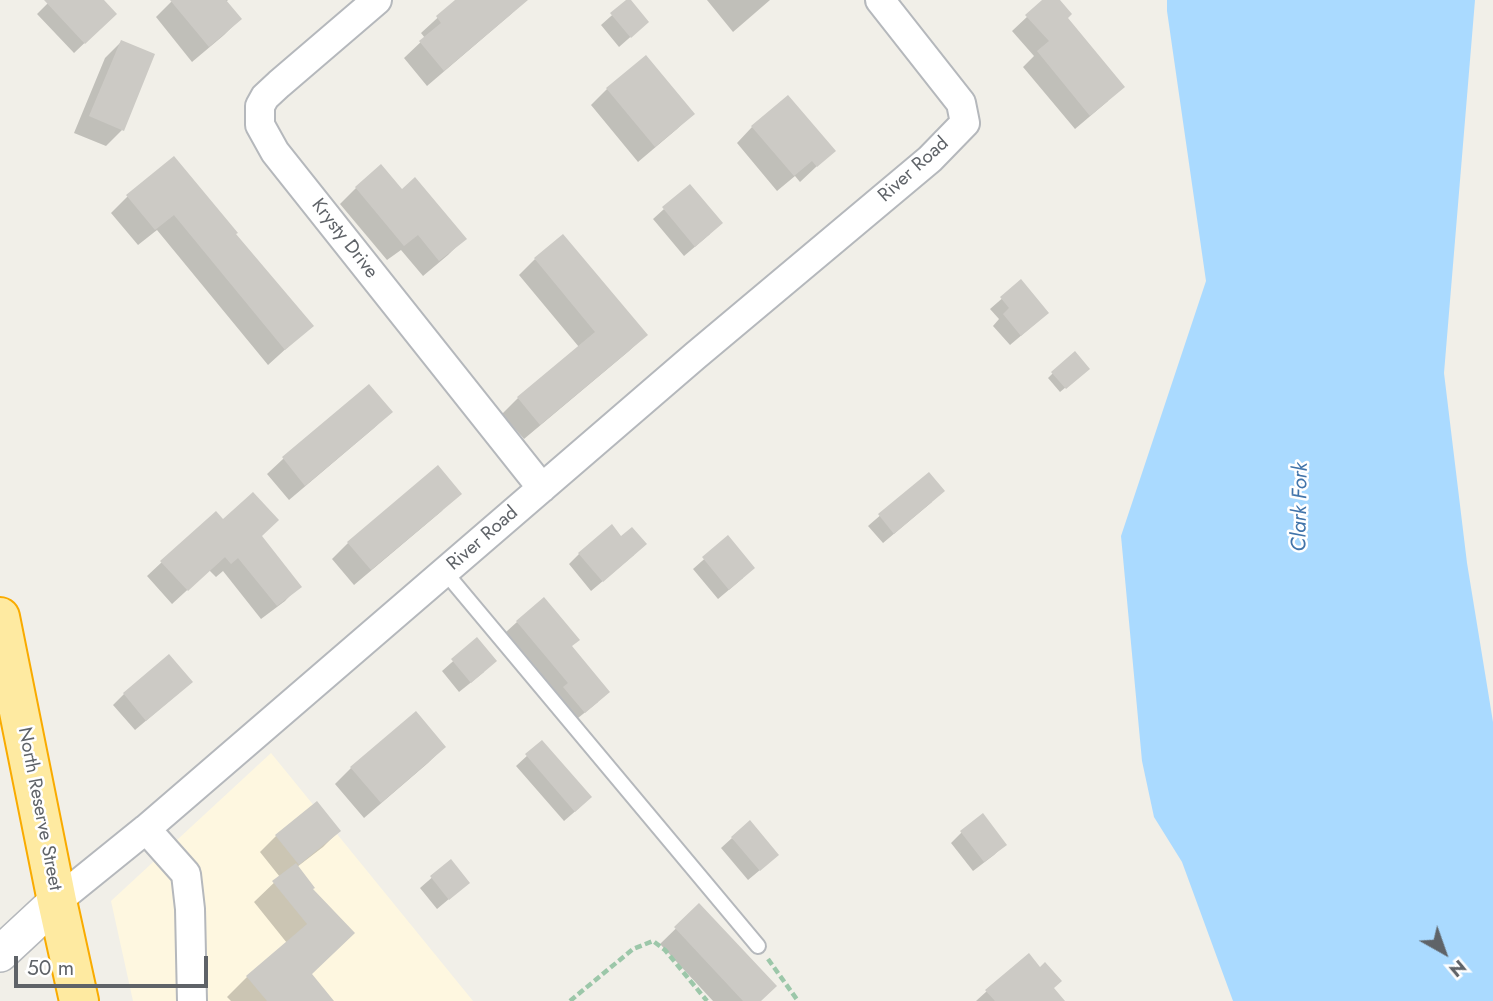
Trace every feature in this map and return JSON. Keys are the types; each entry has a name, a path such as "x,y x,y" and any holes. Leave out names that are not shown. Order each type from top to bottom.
{"highway":[{"name":"North Reserve Street","path":"0,617 79,1001"}],"street":[{"name":"Krysty Drive","path":"377,0 265,97 260,106 260,125 275,152 542,488"},
{"name":"River Road","path":"0,954 57,901 146,829 685,365 930,159 965,123 961,103 880,0"},
{"path":"146,829 186,874 190,909 192,1001"}],"lane":[{"path":"445,572 758,946"}],"path":[{"path":"570,1001 634,949 653,941 665,950 707,1001"},
{"path":"758,946 798,1001"}],"shaded area":[{"path":"271,753 473,1001 133,1001 111,901"}],"water":[{"name":"Clark Fork","path":"1167,0 1475,0 1444,373 1467,563 1493,722 1493,1001 1233,1001 1182,862 1154,817 1142,761 1121,536 1206,281"}],"building":[{"path":"44,0 104,0 117,14 85,44"},
{"path":"170,0 226,0 242,19 209,47"},
{"path":"455,0 528,0 444,71 419,41 441,23 436,16"},
{"path":"626,0 631,0 649,22 631,38 610,13"},
{"path":"1042,0 1060,0 1072,14 1068,18 1125,87 1090,116 1037,51 1049,41 1025,15"},
{"path":"121,40 155,54 124,131 89,116"},
{"path":"646,55 695,114 655,147 606,88"},
{"path":"788,95 836,151 817,167 812,161 794,176 751,126"},
{"path":"174,156 314,326 285,350 174,215 155,230 126,195"},
{"path":"381,164 402,189 415,177 467,239 439,261 418,235 404,246 355,187"},
{"path":"690,184 723,223 695,247 662,207"},
{"path":"563,234 648,335 540,425 517,397 595,332 534,258"},
{"path":"1021,279 1049,313 1021,336 1003,314 1009,308 1000,297"},
{"path":"1075,351 1090,369 1066,389 1051,372"},
{"path":"369,384 393,412 305,486 282,457"},
{"path":"438,465 462,494 371,570 347,542"},
{"path":"929,472 945,491 894,534 878,514"},
{"path":"253,492 279,520 262,536 302,587 277,606 238,558 231,564 225,557 188,591 160,561 216,511 223,519"},
{"path":"612,524 621,536 632,527 647,544 603,582 578,553"},
{"path":"728,535 755,568 729,590 702,557"},
{"path":"544,597 580,640 572,646 610,692 585,713 563,687 568,683 516,621"},
{"path":"477,637 497,661 471,683 451,659"},
{"path":"169,654 193,682 146,721 123,693"},
{"path":"416,711 446,747 381,803 350,767"},
{"path":"542,740 592,797 575,812 525,754"},
{"path":"317,801 341,831 299,865 275,835"},
{"path":"983,813 1007,845 984,862 960,831"},
{"path":"750,820 779,855 760,871 731,837"},
{"path":"451,859 470,883 449,900 430,876"},
{"path":"296,863 315,888 313,889 355,933 312,974 334,1001 267,1001 246,976 307,924 272,881"},
{"path":"699,903 777,986 761,1001 743,1001 674,927"},
{"path":"1029,953 1040,967 1045,962 1062,981 1054,988 1065,1001 995,1001 985,990"}]}
